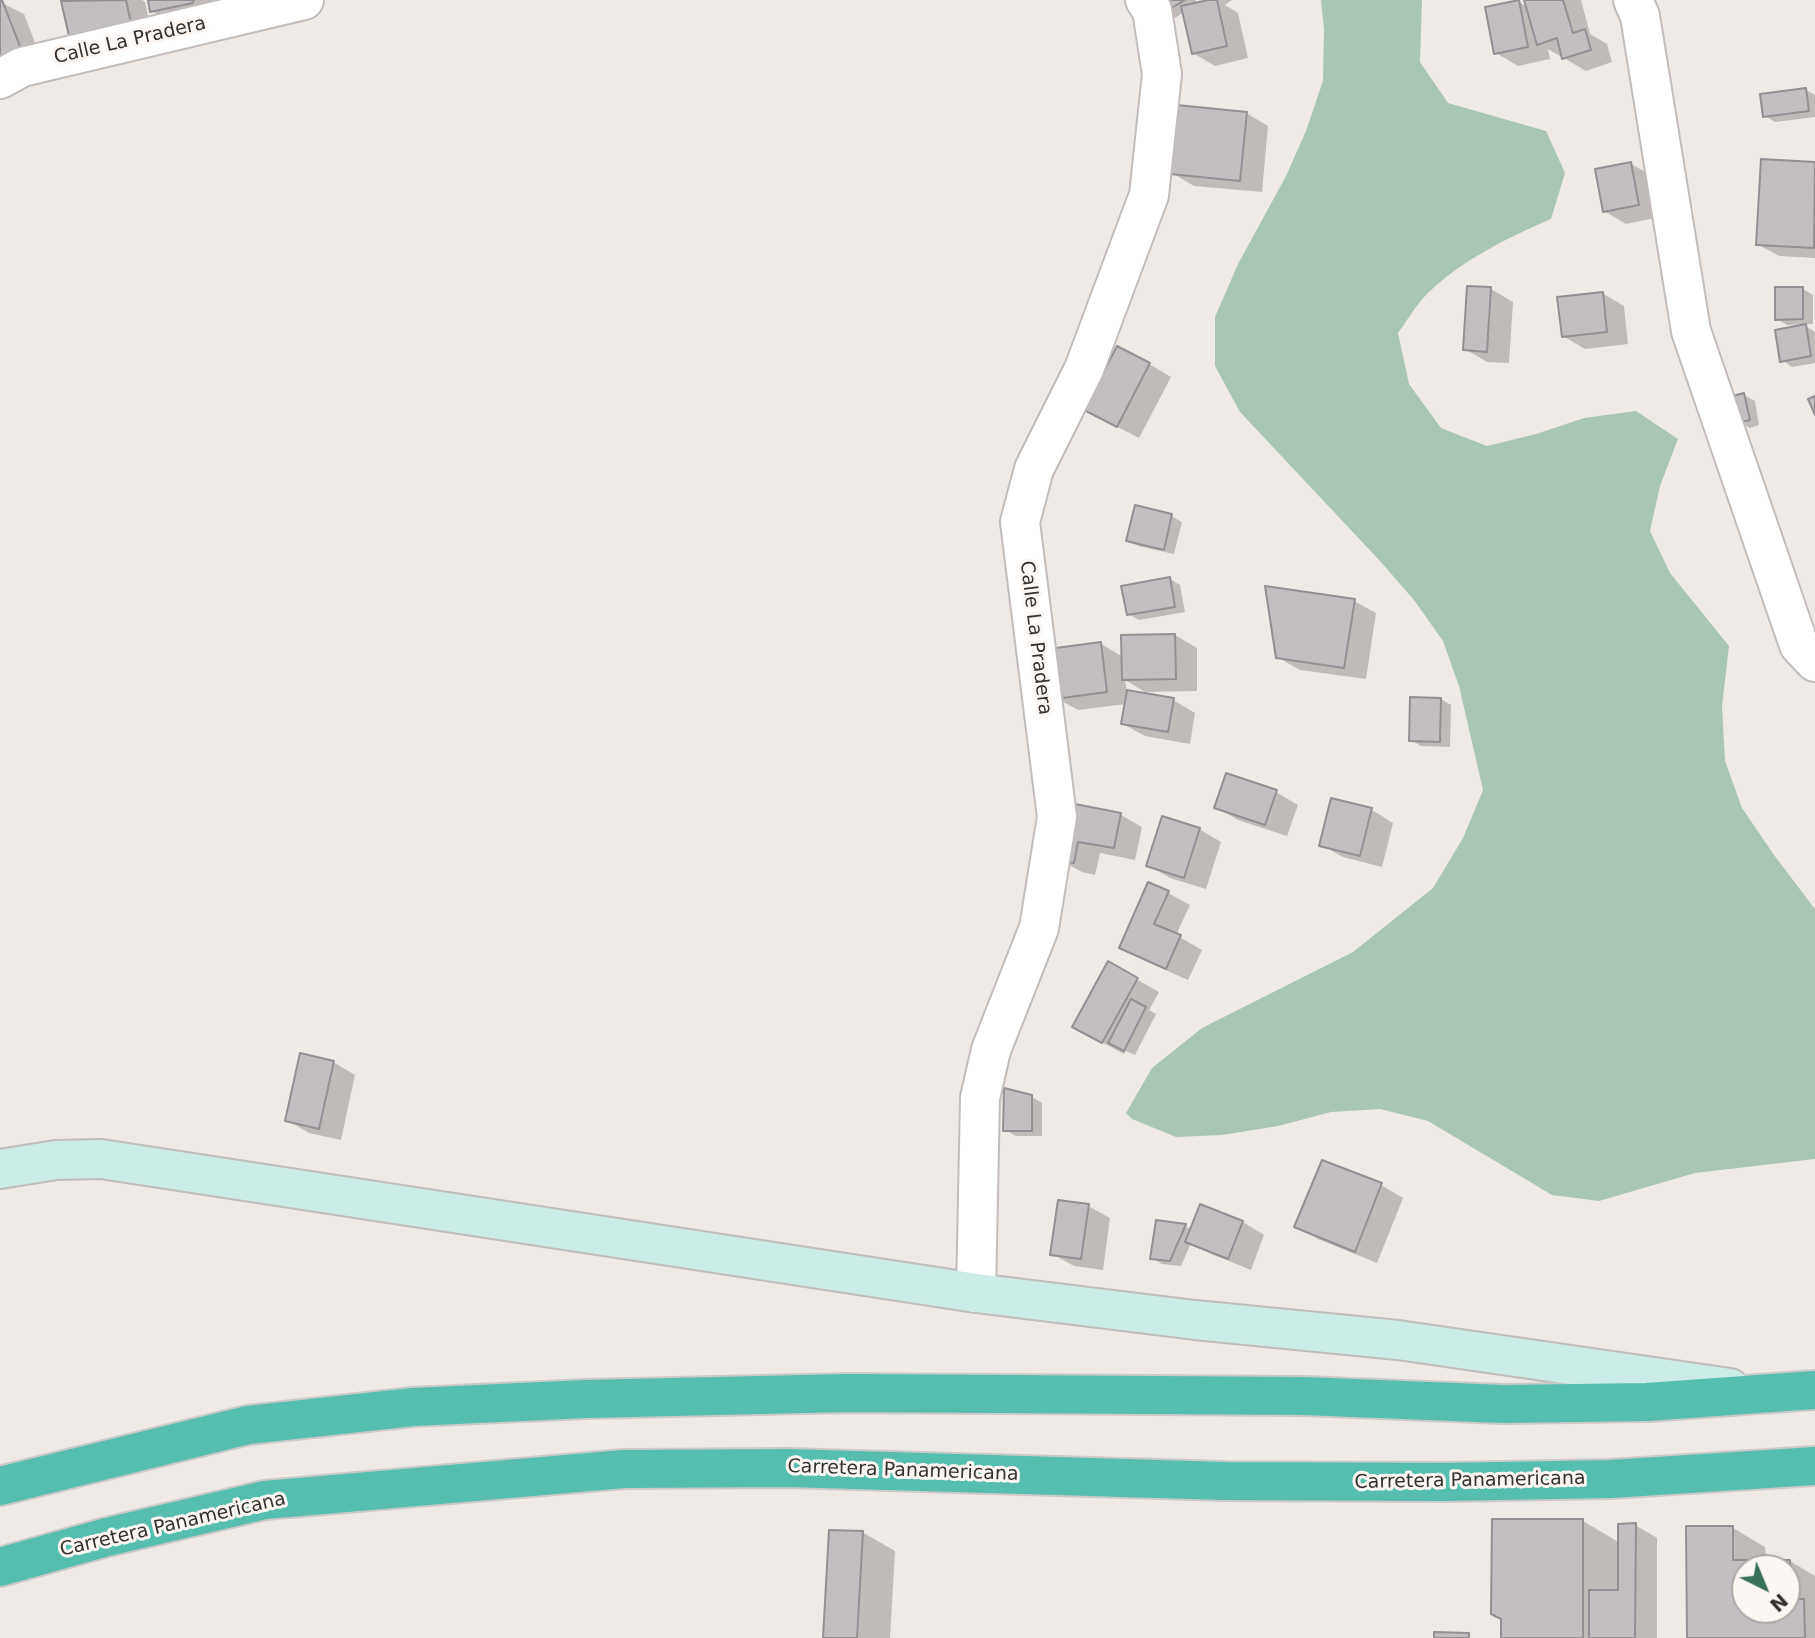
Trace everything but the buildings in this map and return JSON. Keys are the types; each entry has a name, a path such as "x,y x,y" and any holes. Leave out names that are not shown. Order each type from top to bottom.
{"highway":[{"path":"0,1486 248,1425 412,1407 848,1392 1304,1396 1503,1405 1647,1402 1815,1390"},
{"name":"Carretera Panamericana","path":"0,1567 107,1537 265,1500 624,1469 788,1468 1225,1481 1444,1482 1610,1479 1815,1466"}],"main road":[{"path":"0,1169 56,1160 101,1159 976,1293 1195,1320 1398,1340 1770,1393"}],"street":[{"name":"Calle La Pradera","path":"0,79 22,66 304,0"},
{"name":"Calle La Pradera","path":"976,1293 980,1098 991,1051 1039,928 1057,817 1020,522 1034,469 1084,369 1149,195 1162,74 1152,10 1145,0"},
{"path":"1633,0 1640,16 1691,331 1799,645 1815,662"}],"green space":[{"path":"1321,0 1422,0 1420,62 1448,103 1546,131 1565,173 1551,219 1470,260 1427,294 1415,308 1398,333 1409,384 1441,428 1487,446 1584,418 1636,411 1678,439 1660,486 1650,531 1670,573 1729,646 1722,706 1725,761 1742,808 1815,909 1815,1159 1695,1173 1599,1201 1552,1195 1428,1121 1380,1109 1331,1112 1278,1126 1222,1135 1176,1137 1132,1119 1126,1113 1152,1068 1202,1028 1353,952 1433,888 1463,838 1483,790 1459,686 1443,641 1414,600 1380,561 1240,412 1215,366 1215,317 1238,264 1286,176 1306,131 1323,81 1324,30"}]}
